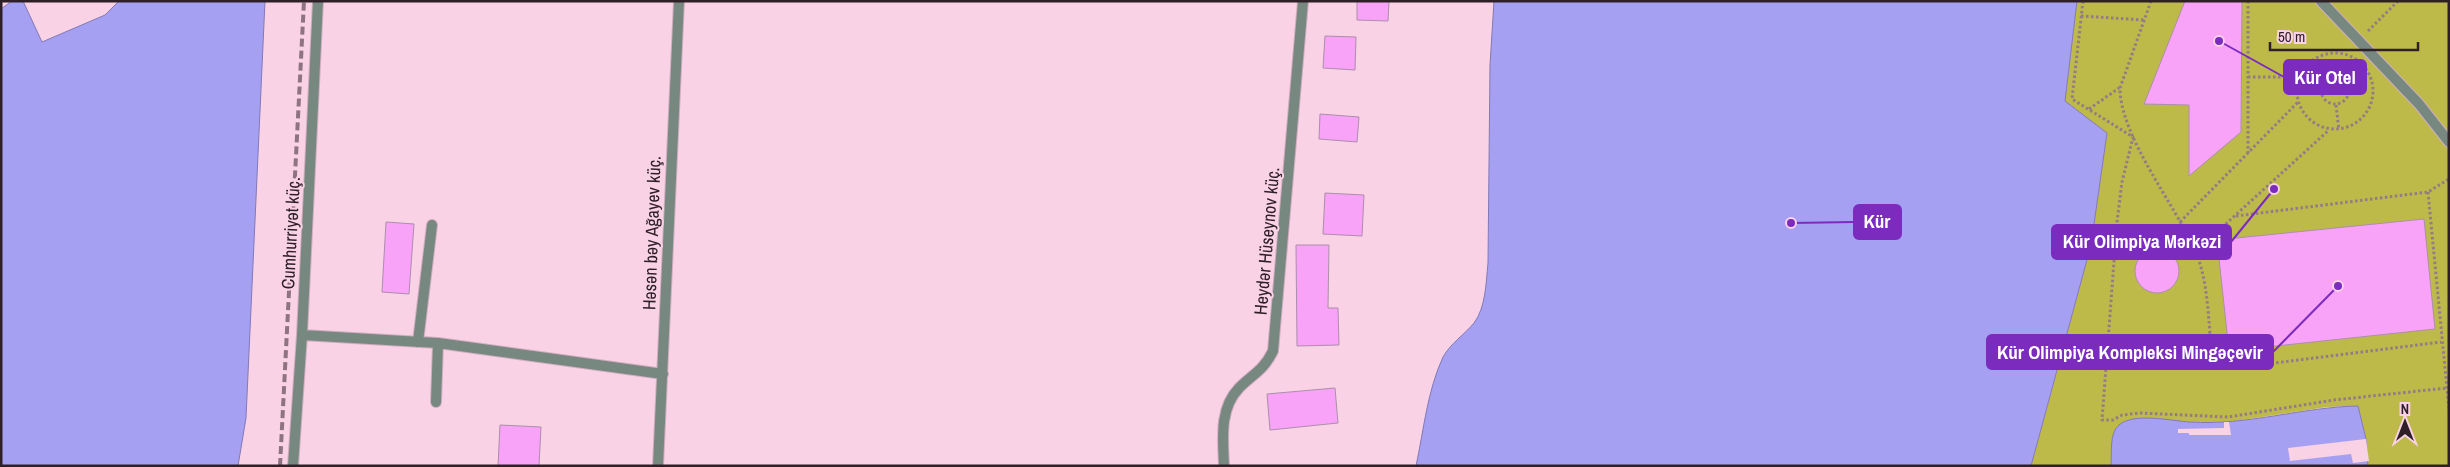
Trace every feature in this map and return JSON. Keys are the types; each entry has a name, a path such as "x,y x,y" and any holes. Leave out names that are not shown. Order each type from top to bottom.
{"street":[{"name":"Cumhurriyət küç.","path":"293,466 302,335 318,1"},
{"name":"Həsən bəy Ağayev küç.","path":"658,466 679,1"},
{"name":"Heydər Hüseynov küç.","path":"1224,466 1223,416 1238,389 1266,366 1273,351 1303,1"},
{"path":"2321,1 2419,104 2449,142"},
{"path":"418,342 432,225"},
{"path":"302,335 438,343 663,374"},
{"path":"436,402 438,343"}],"path":[{"path":"2083,1 2072,99 2133,137"},
{"path":"2151,1 2120,88 2120,103 2133,137 2196,251 2203,275 2212,356 2219,366 2235,368 2441,342"},
{"path":"2248,1 2248,153"},
{"path":"2344,54 2398,1"},
{"path":"2081,16 2144,20"},
{"path":"2335,53 2344,54 2360,62 2371,76 2374,85 2372,103 2363,118 2347,128 2338,130 2313,123 2298,102 2297,85 2310,62 2318,57 2335,53"},
{"path":"2345,80 2360,62"},
{"path":"2333,76 2345,80 2349,88 2348,97 2336,104 2324,100 2321,86 2325,79 2333,76"},
{"path":"2248,77 2300,77 2321,86"},
{"path":"2089,109 2120,88"},
{"path":"2180,222 2298,102"},
{"path":"2336,104 2338,130"},
{"path":"2196,251 2330,129"},
{"path":"2133,137 2122,182 2117,222 2102,420 2113,420 2122,415 2140,413 2228,417 2334,400 2447,388"},
{"path":"2236,216 2428,192 2449,179"},
{"path":"2428,192 2449,410"}],"shaded area":[{"path":"12,1 23,1 42,42 105,15 119,1 265,1 246,418 238,466 1,466 1,9"},
{"path":"1494,1 2077,1 2065,101 2107,133 2091,245 2031,466 1416,466 1433,384 1443,357 1478,317 1485,294 1488,263 1490,65"},
{"path":"2077,1 2449,1 2449,466 2368,466 2366,439 2358,406 2327,407 2229,422 2147,419 2113,437 2111,466 2031,466 2091,245 2107,133 2065,101"},
{"path":"2358,406 2366,439 2368,466 2111,466 2112,438 2114,433 2119,425 2134,419 2153,418 2211,423 2253,419 2316,409"}],"pier":[{"path":"2224,422 2229,422 2231,435 2189,435 2189,433 2178,433 2178,429 2224,428"},
{"path":"2366,439 2369,461 2353,463 2351,454 2290,461 2288,448"}],"building":[{"path":"1357,1 1389,1 1388,21 1357,20"},
{"path":"2185,1 2242,1 2241,132 2189,176 2189,105 2144,104"},
{"path":"1325,36 1356,37 1355,70 1323,68"},
{"path":"1320,114 1359,117 1357,142 1319,139"},
{"path":"1325,193 1364,195 1362,236 1323,234"},
{"path":"2424,219 2435,329 2229,351 2217,240"},
{"path":"386,222 414,224 409,294 382,292"},
{"path":"1296,245 1329,245 1328,308 1338,308 1339,345 1297,346"},
{"path":"2157,249 2169,253 2175,259 2179,271 2175,283 2169,289 2157,293 2145,289 2139,283 2135,271 2139,259 2145,253"},
{"path":"1335,388 1338,423 1270,430 1267,394"},
{"path":"500,425 541,427 539,466 498,466"}],"railway":[{"path":"280,466 304,1"}],"place":[{"name":"Kür Otel","path":"2219,41"},
{"name":"Kür Olimpiya Mərkəzi","path":"2274,189"},
{"name":"Kür","path":"1791,223"},
{"name":"Kür Olimpiya Kompleksi Mingəçevir","path":"2338,286"}]}
